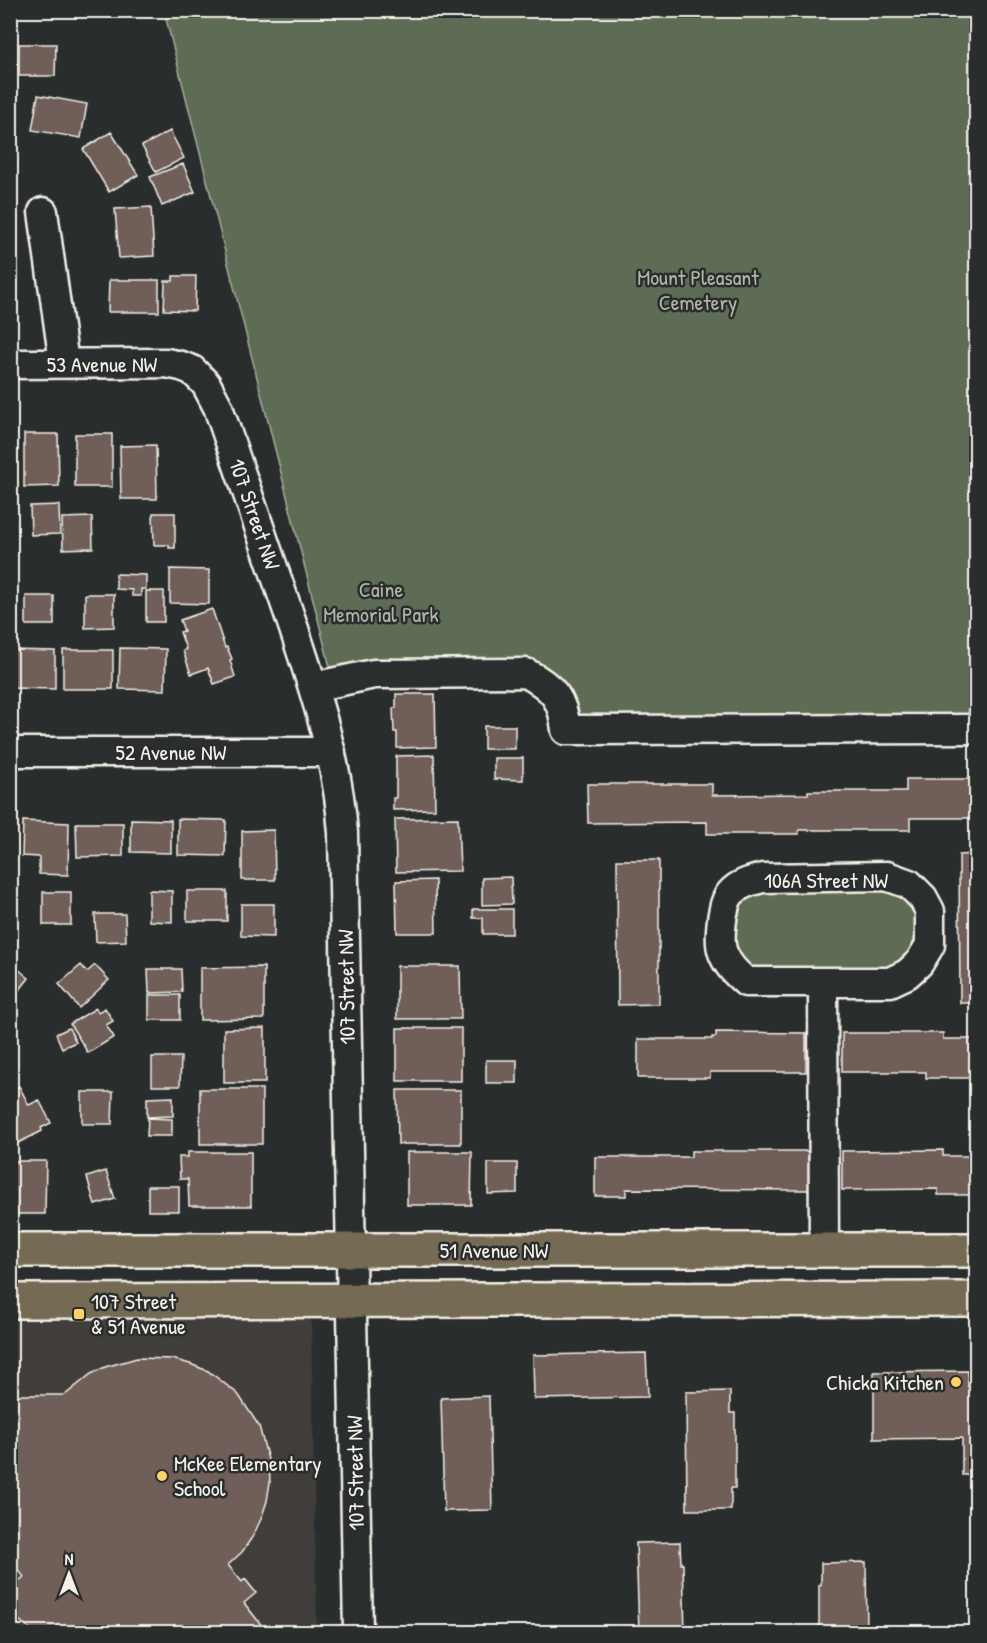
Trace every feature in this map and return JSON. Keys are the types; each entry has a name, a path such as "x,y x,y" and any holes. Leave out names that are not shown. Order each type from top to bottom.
{"main road":[{"name":"51 Avenue NW","path":"10,1250 976,1250"},
{"path":"10,1301 976,1299"}],"street":[{"path":"43,212 64,363"},
{"name":"53 Avenue NW","path":"10,363 166,363 192,370"},
{"name":"107 Street NW","path":"192,370 206,384 218,407 313,687 339,787 343,832 358,1632"},
{"path":"313,687 374,674 526,673 555,693 563,712 566,730 976,729"},
{"name":"52 Avenue NW","path":"10,752 331,752"},
{"name":"106A Street NW","path":"887,876 909,884 923,898 930,911 930,945 919,963 907,974 890,982 823,982 746,982 731,969 722,951 722,914 729,894 745,882 763,878 887,876"},
{"path":"823,982 824,1251"}],"shaded area":[{"name":"McKee Elementary School","path":"311,1317 317,1632 11,1632 10,1320"}],"green space":[{"name":"Mount Pleasant Cemetery","path":"164,11 976,11 976,715 579,717 551,679 331,671"},
{"path":"885,888 903,894 919,914 919,942 910,956 887,970 751,970 734,948 734,916 739,902 765,889"}],"building":[{"path":"19,44 56,44 55,76 19,76"},
{"path":"10,49 16,80 10,81"},
{"path":"38,95 87,104 81,138 32,130"},
{"path":"170,131 184,158 156,172 142,146"},
{"path":"111,132 138,175 109,192 83,149"},
{"path":"183,164 195,192 162,206 150,177"},
{"path":"151,207 154,256 119,258 115,209"},
{"path":"173,276 196,276 195,311 164,310 165,281 173,281"},
{"path":"109,280 159,280 159,312 108,312"},
{"path":"24,434 58,434 59,486 24,487"},
{"path":"75,434 112,434 112,487 75,487"},
{"path":"156,445 157,499 121,499 120,446"},
{"path":"59,505 60,534 31,535 30,506"},
{"path":"153,513 175,513 175,548 169,548 169,545 154,545"},
{"path":"92,517 93,548 63,549 62,518"},
{"path":"170,569 209,570 209,604 170,603"},
{"path":"116,574 146,575 146,589 141,589 141,596 132,596 132,590 116,589"},
{"path":"146,591 164,591 164,622 146,622"},
{"path":"85,594 114,594 114,627 85,628"},
{"path":"26,596 54,596 54,625 26,625"},
{"path":"212,609 225,648 227,647 232,659 230,660 235,677 214,684 208,668 191,674 183,651 186,649 180,632 184,631 180,620"},
{"path":"120,648 166,649 165,690 119,689"},
{"path":"10,650 55,651 55,689 10,688"},
{"path":"63,650 113,650 113,689 63,689"},
{"path":"396,694 435,694 436,747 397,748 393,708 396,708"},
{"path":"484,726 515,726 515,749 484,749"},
{"path":"434,755 435,809 393,810 393,798 396,798 396,756"},
{"path":"494,758 523,758 523,780 494,779"},
{"path":"906,779 976,779 976,818 910,818 910,830 799,830 799,834 707,834 707,822 588,823 587,784 712,784 712,795 808,794 808,791 906,791"},
{"path":"458,818 460,871 396,872 395,819"},
{"path":"131,819 171,820 171,853 131,852"},
{"path":"178,819 226,820 225,856 178,855"},
{"path":"23,821 69,823 68,875 39,874 39,857 22,856"},
{"path":"10,823 14,823 14,856 10,856"},
{"path":"76,823 123,823 123,856 77,857"},
{"path":"274,830 275,880 242,880 242,831"},
{"path":"976,854 976,1003 960,1003 959,855"},
{"path":"617,860 659,860 659,1004 618,1005"},
{"path":"511,877 512,904 482,905 482,878"},
{"path":"435,880 436,933 397,933 396,881"},
{"path":"149,890 172,891 172,922 149,921"},
{"path":"187,891 227,891 227,921 187,921"},
{"path":"43,892 71,892 71,925 43,925"},
{"path":"241,904 274,904 274,937 241,936"},
{"path":"473,909 512,909 512,934 483,934 483,918 473,918"},
{"path":"95,914 125,914 126,941 96,942"},
{"path":"81,965 87,972 95,965 109,980 79,1008 59,984"},
{"path":"397,966 460,966 461,1019 397,1019"},
{"path":"264,967 264,1019 200,1020 200,968"},
{"path":"18,969 29,978 18,992 10,986 10,978"},
{"path":"148,969 181,969 182,992 149,993"},
{"path":"149,995 180,995 180,1020 149,1020"},
{"path":"96,1008 98,1012 105,1008 113,1021 106,1025 114,1037 88,1053 70,1024"},
{"path":"69,1028 76,1042 62,1048 56,1034"},
{"path":"265,1028 265,1083 224,1083 224,1029"},
{"path":"397,1028 461,1028 461,1081 397,1081"},
{"path":"716,1032 806,1033 806,1072 710,1072 710,1078 638,1078 638,1039 712,1039 716,1037"},
{"path":"842,1033 943,1033 943,1039 976,1039 976,1078 926,1078 926,1072 842,1072"},
{"path":"152,1057 181,1057 180,1086 152,1086"},
{"path":"486,1060 517,1060 517,1083 486,1083"},
{"path":"19,1086 29,1105 39,1100 51,1123 41,1128 42,1131 10,1147 10,1090"},
{"path":"200,1089 262,1089 262,1144 200,1144"},
{"path":"397,1090 461,1090 461,1144 398,1144"},
{"path":"82,1092 113,1092 112,1124 82,1124"},
{"path":"173,1097 173,1116 147,1117 147,1098"},
{"path":"148,1118 172,1119 172,1136 147,1136"},
{"path":"943,1150 943,1156 976,1156 976,1195 938,1195 938,1189 842,1190 842,1151"},
{"path":"691,1151 809,1151 809,1190 626,1189 626,1196 595,1196 595,1157 691,1157"},
{"path":"188,1152 251,1152 251,1206 189,1206 188,1179 180,1179 179,1157 188,1157"},
{"path":"407,1152 472,1152 471,1205 407,1205"},
{"path":"10,1161 46,1161 45,1214 10,1214"},
{"path":"488,1163 517,1163 517,1193 488,1194"},
{"path":"106,1171 115,1199 95,1205 87,1177"},
{"path":"148,1186 179,1186 179,1211 148,1211"},
{"path":"646,1353 648,1397 534,1399 533,1355"},
{"name":"McKee Elementary School","path":"137,1358 172,1359 208,1371 238,1394 259,1426 269,1463 270,1482 267,1501 253,1536 242,1552 228,1565 242,1582 245,1579 256,1593 244,1603 267,1632 34,1632 10,1613 10,1587 24,1577 12,1562 10,1563 10,1395 65,1395 91,1374 105,1367"},
{"path":"968,1371 968,1387 976,1387 976,1475 962,1475 962,1438 874,1439 874,1372"},
{"path":"730,1391 730,1413 735,1413 735,1488 731,1488 731,1510 687,1510 686,1392"},
{"path":"489,1396 492,1510 444,1511 441,1398"},
{"path":"680,1542 685,1632 639,1632 636,1543"},
{"path":"866,1562 867,1632 819,1632 821,1563"}],"place":[{"name":"107 Street & 51 Avenue","path":"79,1314"},
{"name":"Chicka Kitchen","path":"956,1382"},
{"name":"McKee Elementary School","path":"162,1476"}],"park label":[{"name":"Caine Memorial Park","path":"381,602"}]}
